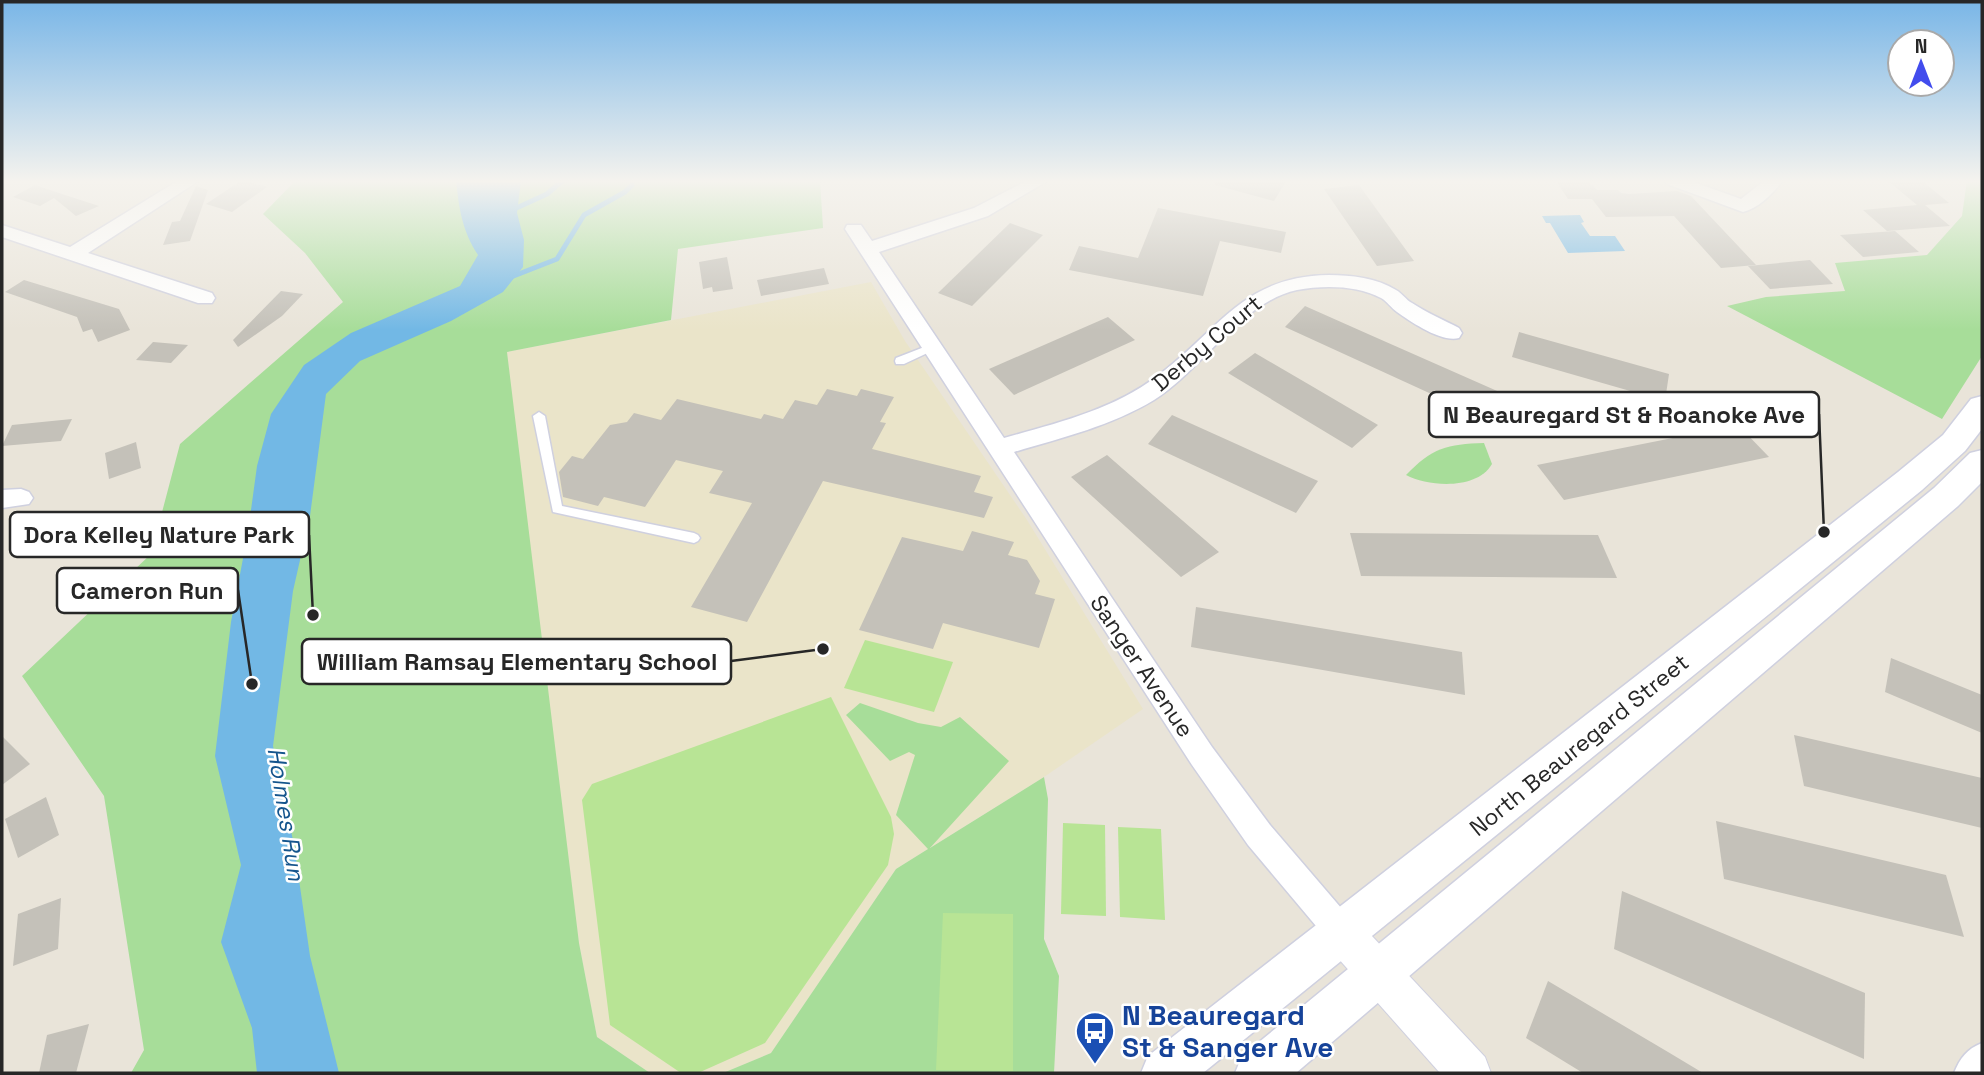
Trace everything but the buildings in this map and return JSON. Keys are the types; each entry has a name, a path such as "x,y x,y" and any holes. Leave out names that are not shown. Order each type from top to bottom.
{"main road":[{"name":"North Beauregard Street","path":"1259,1073 1936,506 1973,455 1982,407"},
{"name":"North Beauregard Street","path":"1165,1073 1899,490 1973,455"}],"street":[{"path":"73,254 111,230"},
{"name":"Sanger Avenue","path":"900,230 861,239 1202,756 1259,835 1343,934 1469,1073"},
{"path":"2,231 205,298"},
{"name":"Derby Court","path":"1000,448 1124,407 1162,384 1251,304 1270,291 1298,283 1331,281 1364,286 1388,294 1404,307 1452,333"},
{"path":"1971,1073 1982,1060"}],"lane":[{"path":"900,361 932,347"},
{"path":"539,416 556,509 694,538"}],"shaded area":[{"path":"871,282 905,341 1027,520 1143,709 1044,777 896,869 771,1053 723,1073 650,1073 597,1037 579,943 532,590 507,352"}],"green space":[{"path":"280,230 808,230 678,249 671,320 507,352 579,943 597,1037 650,1073 131,1073 144,1050 104,796 22,676 151,554 180,444 343,302 305,253"},
{"path":"1949,230 1982,230 1982,356 1942,419 1727,306 1766,297 1845,291 1835,263 1927,255"},
{"path":"1484,443 1492,464 1475,478 1452,484 1439,484 1406,475 1432,453 1441,449"},
{"path":"865,640 953,662 934,712 844,688"},
{"path":"831,697 891,817 894,834 888,865 765,1043 698,1073 681,1073 610,1025 582,800 592,784"},
{"path":"860,703 918,723 941,727 960,717 1009,761 930,848 1044,777 1048,799 1044,939 1059,976 1054,1073 723,1073 771,1053 896,869 928,849 896,815 915,755 909,752 890,761 846,715"},
{"path":"1063,823 1105,825 1106,916 1061,914"},
{"path":"1118,827 1161,829 1165,920 1120,917"},
{"path":"943,913 1013,914 1013,1071 936,1070"}],"water":[{"name":"Holmes Run","path":"466,230 521,230 524,240 523,267 503,292 451,321 360,361 326,394 310,516 293,591 273,746 294,845 310,956 339,1073 257,1073 252,1028 221,942 241,865 215,756 231,622 257,466 271,414 304,365 351,333 460,286 478,255"},
{"path":"1554,230 1586,230 1590,236 1615,236 1625,251 1568,253"}],"waterway":[{"path":"511,277 557,259 575,230"}],"place":[{"name":"N Beauregard St & Roanoke Ave","path":"1824,532"},
{"name":"Dora Kelley Nature Park","path":"313,615"},
{"name":"William Ramsay Elementary School","path":"823,649"},
{"name":"Cameron Run","path":"252,684"},
{"name":"N Beauregard St & Sanger Ave","path":"1095,1065"}]}
